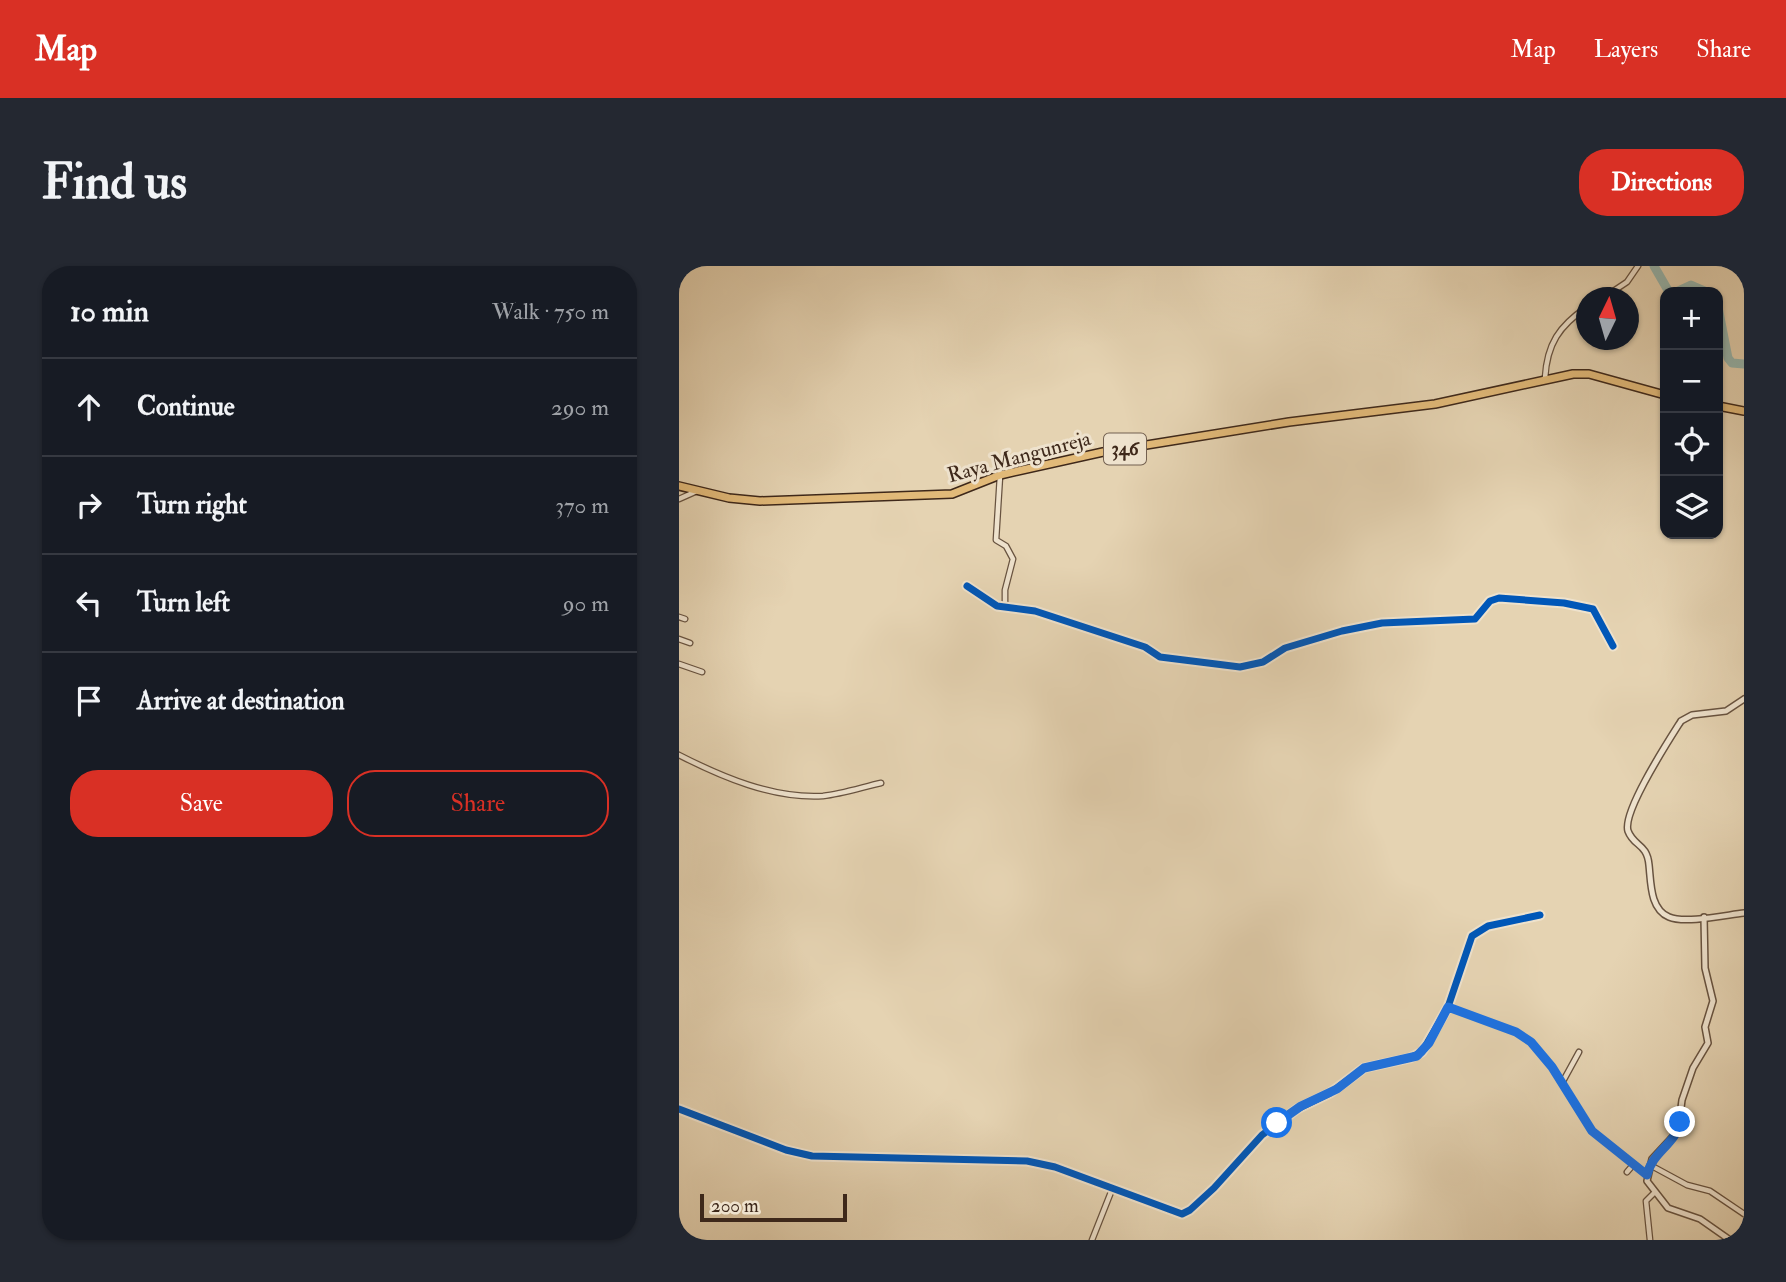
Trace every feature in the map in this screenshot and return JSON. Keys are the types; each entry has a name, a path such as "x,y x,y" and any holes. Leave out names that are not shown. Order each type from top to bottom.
{"main road":[{"name":"Raya Mangunreja","path":"679,486 760,501 938,495 960,492 999,475 1181,439 1435,404 1573,374 1589,374 1660,394"},
{"path":"1723,408 1744,411"}],"street":[{"path":"1620,287 1627,282 1638,266"},
{"path":"1545,378 1548,350 1554,337 1565,323 1576,315"},
{"path":"999,475 996,540 1006,546 1013,559 1005,590 1005,607"},
{"path":"679,499 697,491"},
{"path":"967,586 990,603 1035,611 1145,647 1160,657 1240,667 1263,662 1285,648 1356,628 1382,623 1475,619 1490,601 1499,598 1525,598 1593,609 1613,646"},
{"path":"679,639 690,643"},
{"path":"679,664 702,672"},
{"path":"1744,699 1726,711 1692,715 1681,721 1628,816 1629,832 1647,852 1653,899 1661,911 1670,918 1744,914"},
{"path":"679,755 736,781 792,794 823,796 881,783"},
{"path":"679,1108 803,1154 824,1157 1021,1160 1055,1167 1177,1213 1187,1213 1262,1135 1297,1109 1330,1093 1364,1068 1417,1056 1429,1043 1448,1007 1472,936 1488,926 1540,915"},
{"path":"1704,917 1705,968 1713,1001 1705,1027 1707,1043 1693,1068 1682,1100 1678,1131 1649,1164 1647,1175 1654,1193 1672,1211 1700,1219 1730,1240"},
{"path":"1448,1007 1524,1036 1545,1057 1592,1131 1647,1175"},
{"path":"1562,1083 1579,1052"},
{"path":"1649,1164 1687,1185 1710,1191 1744,1214"},
{"path":"1627,1172 1633,1165"},
{"path":"1091,1240 1113,1187"},
{"path":"1650,1240 1646,1199 1654,1193"}],"waterway":[{"path":"1654,266 1666,287"},
{"path":"1687,287 1696,287"},
{"path":"1723,332 1728,358 1732,363 1744,364"}],"cycle path":[{"path":"967,586 997,606 1035,611 1145,647 1160,657 1240,667 1263,662 1285,648 1342,631 1382,623 1475,619 1490,601 1499,598 1564,603 1593,609 1613,646"},
{"path":"679,1109 786,1150 812,1156 1027,1161 1055,1167 1182,1214 1214,1188 1262,1135 1297,1109 1330,1093 1364,1068 1410,1058 1422,1052 1448,1007 1472,936 1488,926 1540,915"}],"route":[{"path":"1277,1123 1301,1106 1337,1089 1364,1068 1417,1056 1429,1043 1448,1007 1524,1036 1537,1047 1552,1067 1592,1131 1647,1175 1652,1158 1675,1136 1680,1122"}]}
